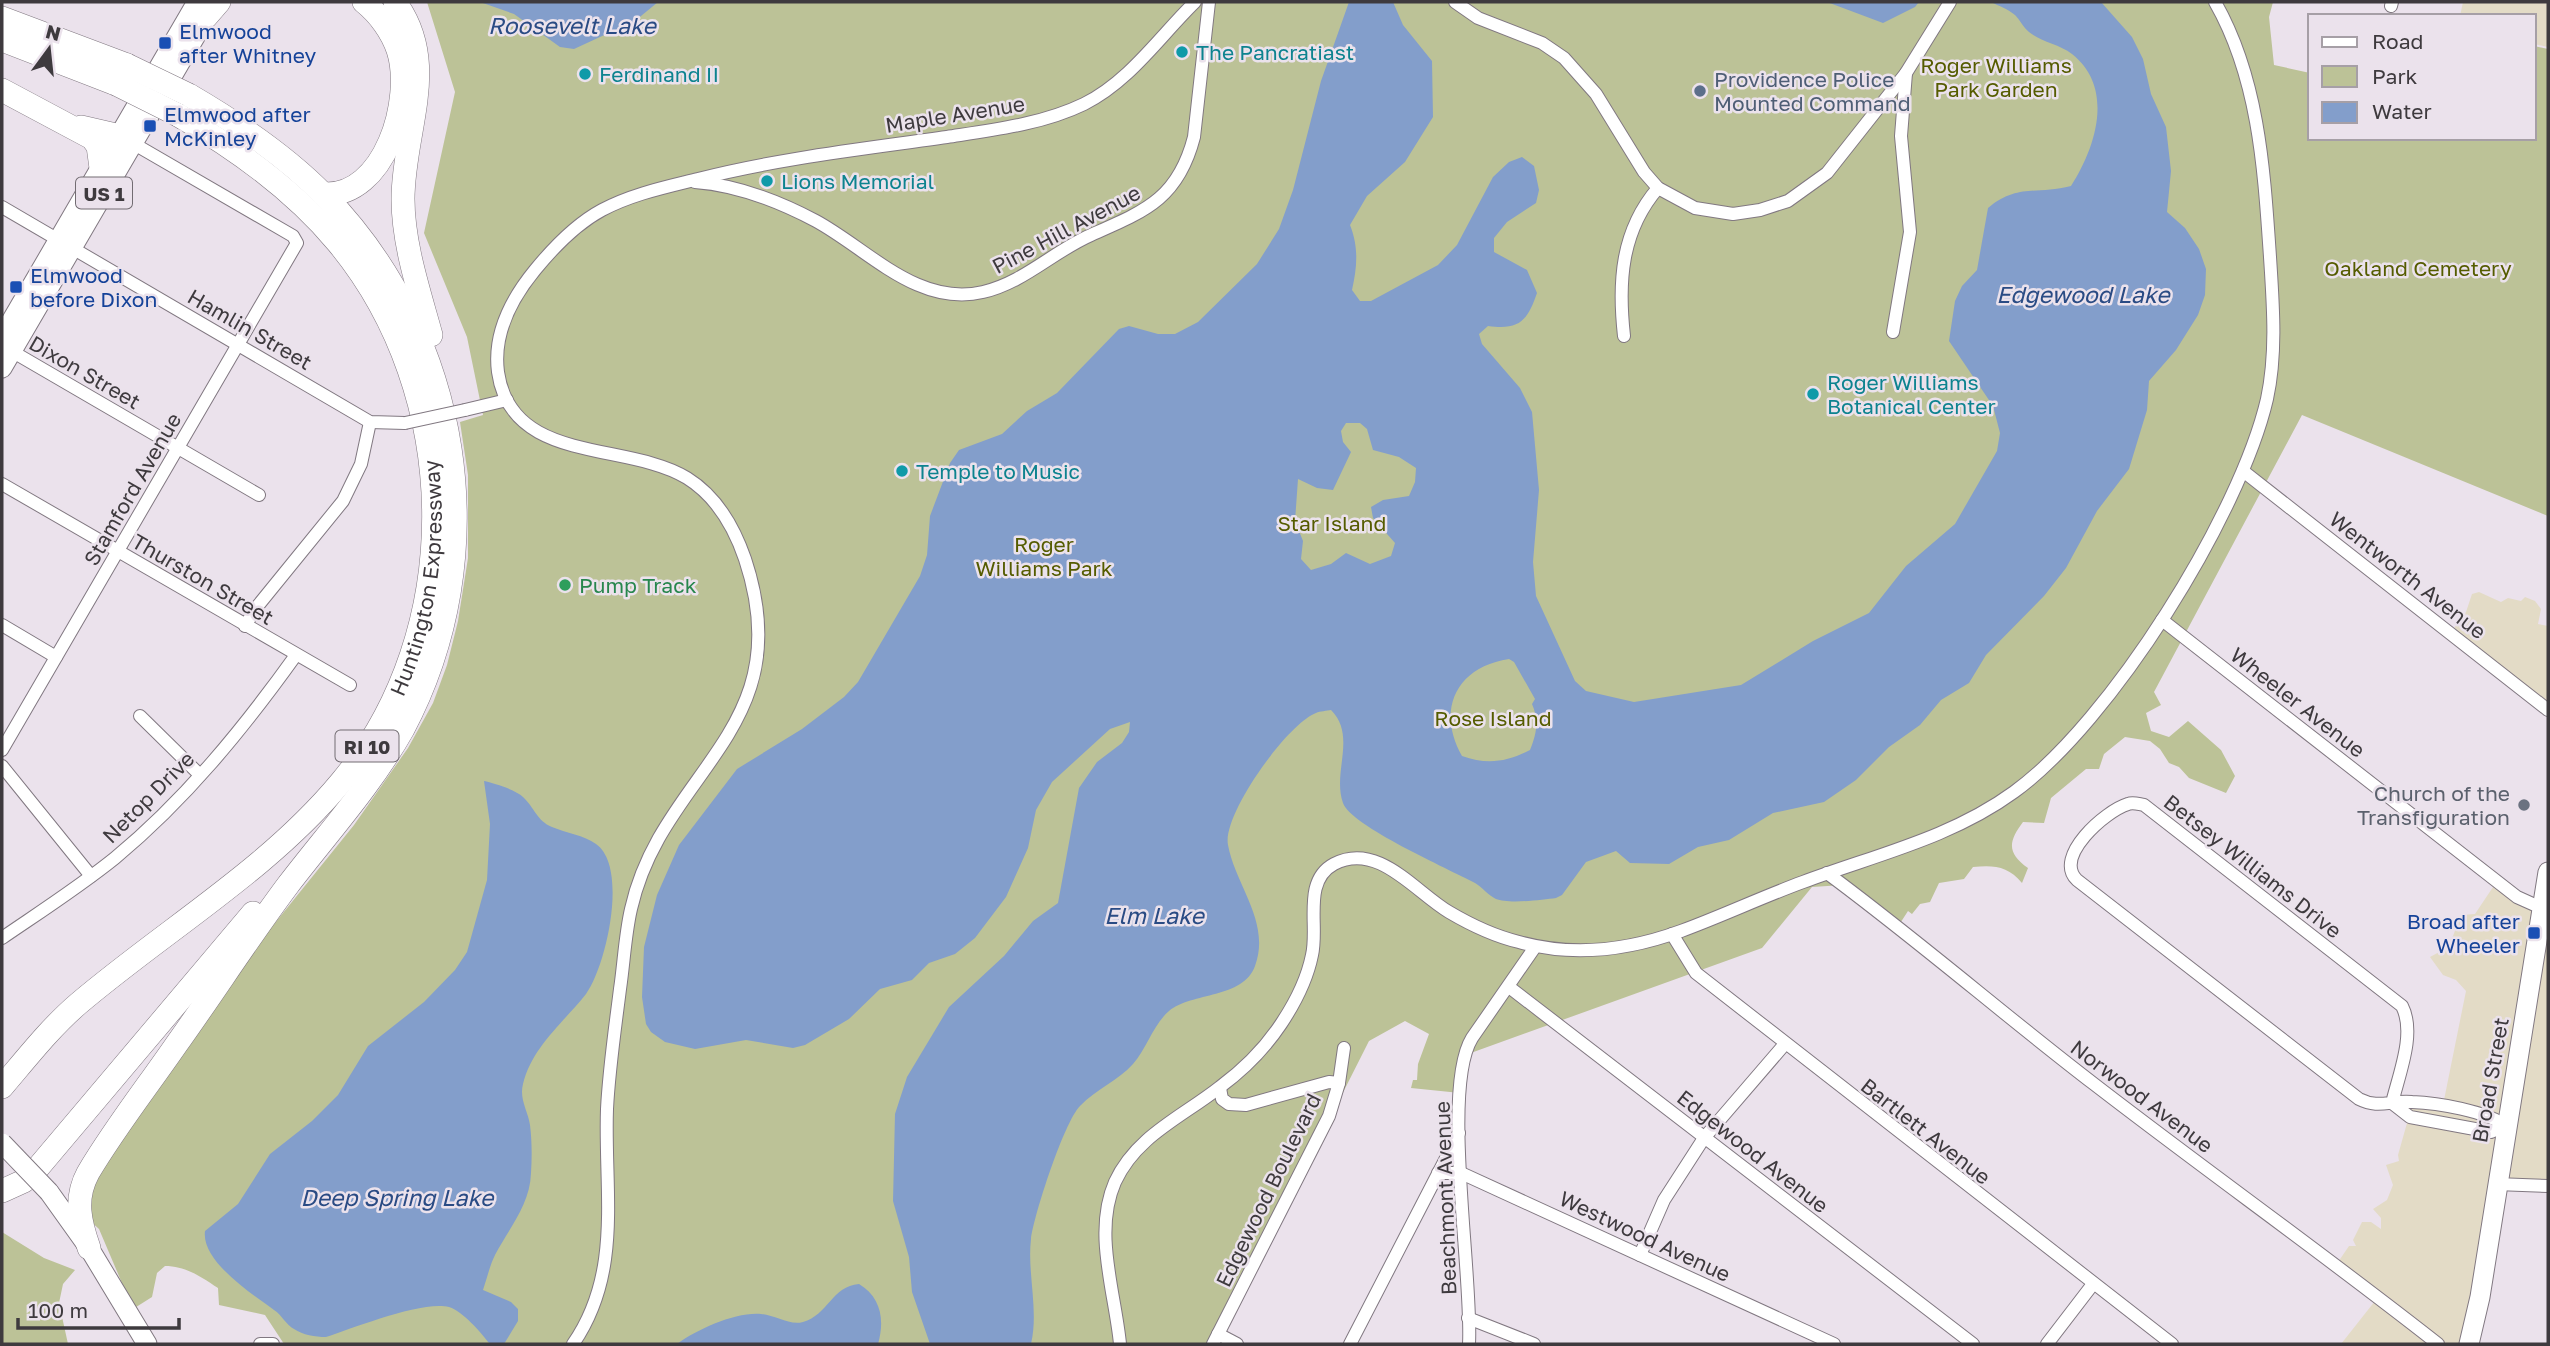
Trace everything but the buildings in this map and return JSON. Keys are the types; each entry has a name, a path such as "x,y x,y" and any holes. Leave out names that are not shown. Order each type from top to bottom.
{"highway":[{"path":"323,194 335,195 354,189 375,171 386,151 397,111 400,82 398,51 384,24 364,2"},
{"path":"395,2 410,27 419,61 418,94 404,176 403,210 411,256 437,359 455,410"},
{"path":"2,6 78,45"},
{"name":"Huntington Expressway","path":"2,18 78,45 121,74 269,148 323,194 369,247 400,297 455,410 456,513 452,574 445,615 434,654 412,710 387,755 358,796"},
{"name":"Huntington Expressway","path":"2,40 121,74"},
{"path":"2,90 61,120 96,142 101,168"},
{"name":"Huntington Expressway","path":"4,1084 78,1004 278,845 339,784 363,752 392,701 414,647 428,592 434,523 429,447 413,380 382,309 351,260 316,218 183,105"},
{"path":"61,120 126,139"},
{"path":"89,1248 82,1226 79,1201 88,1173 282,894 358,796"},
{"name":"RI 10","path":"2,1191 24,1181 41,1164 230,939 358,796"}],"main road":[{"name":"US 1","path":"4,351 202,6"},
{"name":"US 1","path":"65,244 101,168 126,139"},
{"name":"Broad Street","path":"2469,1344 2480,1297 2496,1184 2545,910 2548,872"},
{"path":"2,1143 49,1192 89,1248 147,1344"},
{"name":"Broad Street","path":"2480,1297 2484,1314 2482,1344"}],"street":[{"name":"Maple Avenue","path":"507,400 499,377 498,344 515,299 537,268 574,230 603,210 682,183 800,156 994,129 1069,110 1094,98 1115,83 1195,2"},
{"name":"Pine Hill Avenue","path":"682,183 709,184 778,203 817,222 925,289 964,295 993,290 1075,243 1146,211 1171,187 1183,167 1194,137 1209,2"},
{"path":"1455,2 1478,18 1529,37 1563,58 1606,107 1637,162 1658,188 1685,204 1720,213 1747,213 1788,201 1827,173 1906,73 1950,2"},
{"path":"1120,1344 1106,1241 1111,1193 1121,1172 1142,1143 1220,1087 1262,1048 1294,1002 1314,948 1317,884 1325,870 1336,863 1357,858 1378,862 1466,922 1535,947 1587,951 1630,945 1672,934 1827,873 1951,829 2016,791 2092,715 2162,620 2212,532 2243,471 2259,430 2271,377 2271,269 2263,167 2254,108 2237,49 2215,2"},
{"path":"1893,332 1910,232 1901,136 1906,73"},
{"name":"Stamford Avenue","path":"2,750 297,243 293,236 126,139"},
{"path":"1624,336 1620,295 1624,258 1637,218 1658,188"},
{"name":"Hamlin Street","path":"2,207 370,422"},
{"name":"Dixon Street","path":"4,351 259,495"},
{"path":"245,626 256,608 343,501 361,464 370,422 405,423 507,400 526,423 554,440 652,463 698,486 722,512 739,543 750,578 758,624 757,660 744,706 710,766 658,840 635,895 627,933 608,1090 608,1245 596,1301 587,1323 573,1344"},
{"name":"Wentworth Avenue","path":"2243,471 2548,710"},
{"name":"Thurston Street","path":"2,484 350,685"},
{"name":"Wheeler Avenue","path":"2162,620 2517,897 2545,910"},
{"path":"2,625 57,657"},
{"name":"Netop Drive","path":"2,939 91,876 158,819 200,775 265,698 296,655"},
{"path":"140,716 200,775"},
{"path":"2,766 91,876"},
{"name":"Betsey Williams Drive","path":"2130,803 2144,806 2402,1006 2407,1017 2406,1037 2392,1102 2373,1106 2359,1099 2077,880 2069,870 2070,858 2077,845 2111,812 2130,803"},
{"name":"Norwood Avenue","path":"1827,873 2097,1086 2438,1344"},
{"name":"Bartlett Avenue","path":"1672,934 1696,973 1784,1045 2172,1344"},
{"name":"Beachmont Avenue","path":"1469,1344 1459,1133 1466,1048 1535,947"},
{"name":"Edgewood Avenue","path":"1509,988 1973,1344"},
{"path":"1640,1255 1664,1200 1704,1138 1784,1045"},
{"name":"Edgewood Boulevard","path":"1215,1339 1328,1116 1339,1083 1344,1048"},
{"path":"1220,1087 1222,1099 1242,1105 1329,1082 1339,1083"},
{"name":"Betsey Williams Drive","path":"2392,1102 2410,1117 2491,1132 2506,1126"},
{"path":"1350,1344 1459,1133"},
{"name":"Westwood Avenue","path":"1438,1173 1461,1173 1833,1344"},
{"path":"2496,1184 2548,1186"},
{"path":"2047,1344 2092,1284"},
{"path":"1468,1318 1534,1344"},
{"path":"1215,1339 1237,1344"},
{"path":"260,1344 273,1344"}],"shaded area":[{"path":"2463,2 2548,2 2548,47 2536,44 2536,14 2460,14"},
{"path":"2479,592 2501,602 2508,598 2521,601 2525,597 2535,601 2541,609 2538,624 2548,626 2548,708 2452,631 2466,612 2472,594"},
{"path":"2548,873 2548,1189 2499,1188 2475,1344 2341,1344 2375,1301 2334,1268 2349,1246 2356,1246 2353,1240 2362,1222 2371,1222 2381,1229 2381,1218 2373,1209 2387,1200 2393,1185 2386,1165 2399,1161 2398,1155 2409,1116 2397,1104 2443,1105 2466,991 2456,980 2443,975 2430,957 2443,950 2453,936 2461,915 2475,914 2499,878 2537,905"}],"green space":[{"name":"Roger Williams Park","path":"427,2 2273,2 2269,17 2274,65 2308,73 2308,140 2536,140 2536,46 2548,49 2548,516 2302,415 2154,692 2161,705 2146,713 2151,731 2169,737 2188,721 2221,750 2235,776 2226,793 2189,778 2179,767 2169,763 2160,749 2150,741 2125,737 2104,754 2099,769 2086,769 2051,798 2044,823 2023,822 2012,841 2013,852 2028,868 2022,883 2000,868 1973,867 1964,879 1939,883 1930,902 1920,904 1912,914 1908,911 1897,928 1843,885 1812,887 1762,948 1468,1054 1460,1093 1411,1088 1413,1080 1417,1080 1418,1064 1429,1034 1405,1021 1369,1041 1216,1344 284,1344 265,1315 219,1305 218,1288 187,1270 173,1266 165,1266 157,1273 152,1297 133,1309 99,1229 88,1219 96,1172 258,944 354,825 408,748 433,703 447,665 458,621 468,558 468,475 460,422 483,415 467,337 424,233 455,92"},
{"path":"2,1232 44,1258 75,1270 63,1284 59,1303 68,1344 2,1344"}],"water":[{"name":"Roosevelt Lake","path":"480,2 658,2 624,30 613,31 574,49 560,47 514,14"},
{"path":"1349,2 1393,2 1403,25 1432,61 1433,117 1405,162 1367,196 1350,225 1356,258 1352,290 1360,301 1371,301 1438,265 1457,245 1493,177 1509,162 1522,157 1534,166 1539,190 1536,203 1507,222 1494,238 1494,252 1527,270 1537,293 1529,311 1520,322 1507,327 1488,326 1479,334 1482,344 1520,388 1532,412 1539,490 1533,562 1536,596 1575,681 1586,691 1634,702 1741,685 1813,641 1869,613 1906,566 1955,524 1997,451 2000,433 1993,406 1949,341 1955,301 1962,286 1977,270 1988,208 2018,192 2071,186 2088,154 2097,118 2094,83 2085,68 2072,54 2034,35 2015,15 1991,2 2101,2 2132,37 2143,59 2151,94 2166,127 2171,171 2167,212 2185,228 2199,249 2206,269 2205,295 2198,315 2176,350 2149,381 2147,410 2129,469 2097,511 2066,568 2044,596 1986,655 1969,683 1941,700 1920,725 1889,747 1856,780 1824,802 1773,813 1729,840 1698,847 1669,864 1630,863 1616,851 1586,862 1562,895 1556,898 1501,900 1493,898 1475,883 1381,835 1350,812 1343,803 1340,791 1343,743 1339,720 1331,710 1318,712 1304,721 1289,734 1259,772 1235,813 1229,831 1228,845 1232,860 1251,905 1259,934 1259,950 1249,977 1229,990 1190,1001 1169,1011 1133,1064 1086,1100 1073,1115 1066,1130 1038,1210 1031,1239 1034,1318 1031,1344 930,1344 912,1292 909,1257 893,1201 895,1114 907,1077 949,1007 1004,956 1033,921 1058,903 1079,788 1097,762 1122,743 1129,732 1130,722 1110,729 1052,782 1036,810 1028,848 1006,897 975,938 955,954 929,963 912,980 880,989 849,1019 805,1045 793,1048 746,1040 695,1049 665,1042 651,1032 646,1024 642,997 644,947 657,895 679,845 737,769 802,729 844,697 858,682 920,576 927,555 930,516 950,463 959,450 1002,434 1027,411 1057,393 1119,329 1129,326 1158,334 1175,334 1198,322 1257,264 1279,229 1293,190 1321,81","holes":["1346,423 1360,423 1367,429 1373,450 1399,457 1416,468 1415,482 1409,496 1383,500 1371,507 1373,518 1395,543 1391,556 1370,564 1346,553 1331,564 1311,570 1301,559 1303,541 1295,521 1298,479 1317,488 1333,490 1351,452 1343,442 1341,431","1509,659 1514,662 1535,699 1532,704 1536,727 1530,750 1497,761 1480,761 1462,756 1454,739 1451,723 1451,707 1456,693 1464,681 1476,671"]},
{"path":"1827,2 1919,2 1915,7 1883,23"},
{"name":"Deep Spring Lake","path":"484,781 520,794 547,824 596,844 606,856 613,894 607,941 594,981 533,1058 523,1084 522,1095 531,1137 530,1185 523,1206 493,1259 483,1290 511,1302 518,1309 518,1321 504,1344 490,1344 460,1313 449,1307 437,1306 388,1316 326,1337 305,1334 291,1327 277,1312 241,1286 219,1265 206,1242 205,1231 238,1204 270,1154 312,1121 338,1095 368,1046 424,1002 455,970 467,952 487,880 490,824"},
{"path":"859,1284 877,1302 881,1318 878,1344 677,1344 706,1327 751,1314 766,1315 793,1323 803,1322 818,1313 842,1290"}],"place":[{"name":"Elmwood after Whitney","path":"165,43"},
{"name":"The Pancratiast","path":"1182,52"},
{"name":"Ferdinand II","path":"585,74"},
{"name":"Providence Police Mounted Command","path":"1700,91"},
{"name":"Elmwood after McKinley","path":"150,126"},
{"name":"Lions Memorial","path":"767,181"},
{"name":"Elmwood before Dixon","path":"16,287"},
{"name":"Roger Williams Botanical Center","path":"1813,394"},
{"name":"Temple to Music","path":"902,471"},
{"name":"Pump Track","path":"565,585"},
{"name":"Church of the Transfiguration","path":"2524,805"},
{"name":"Broad after Wheeler","path":"2534,933"}],"park label":[{"name":"Roger Williams Park Garden","path":"1996,77"},
{"name":"Oakland Cemetery","path":"2418,268"},
{"name":"Star Island","path":"1332,523"},
{"name":"Rose Island","path":"1493,718"}],"water label":[{"name":"Edgewood Lake","path":"2083,294"},
{"name":"Elm Lake","path":"1154,915"}]}
